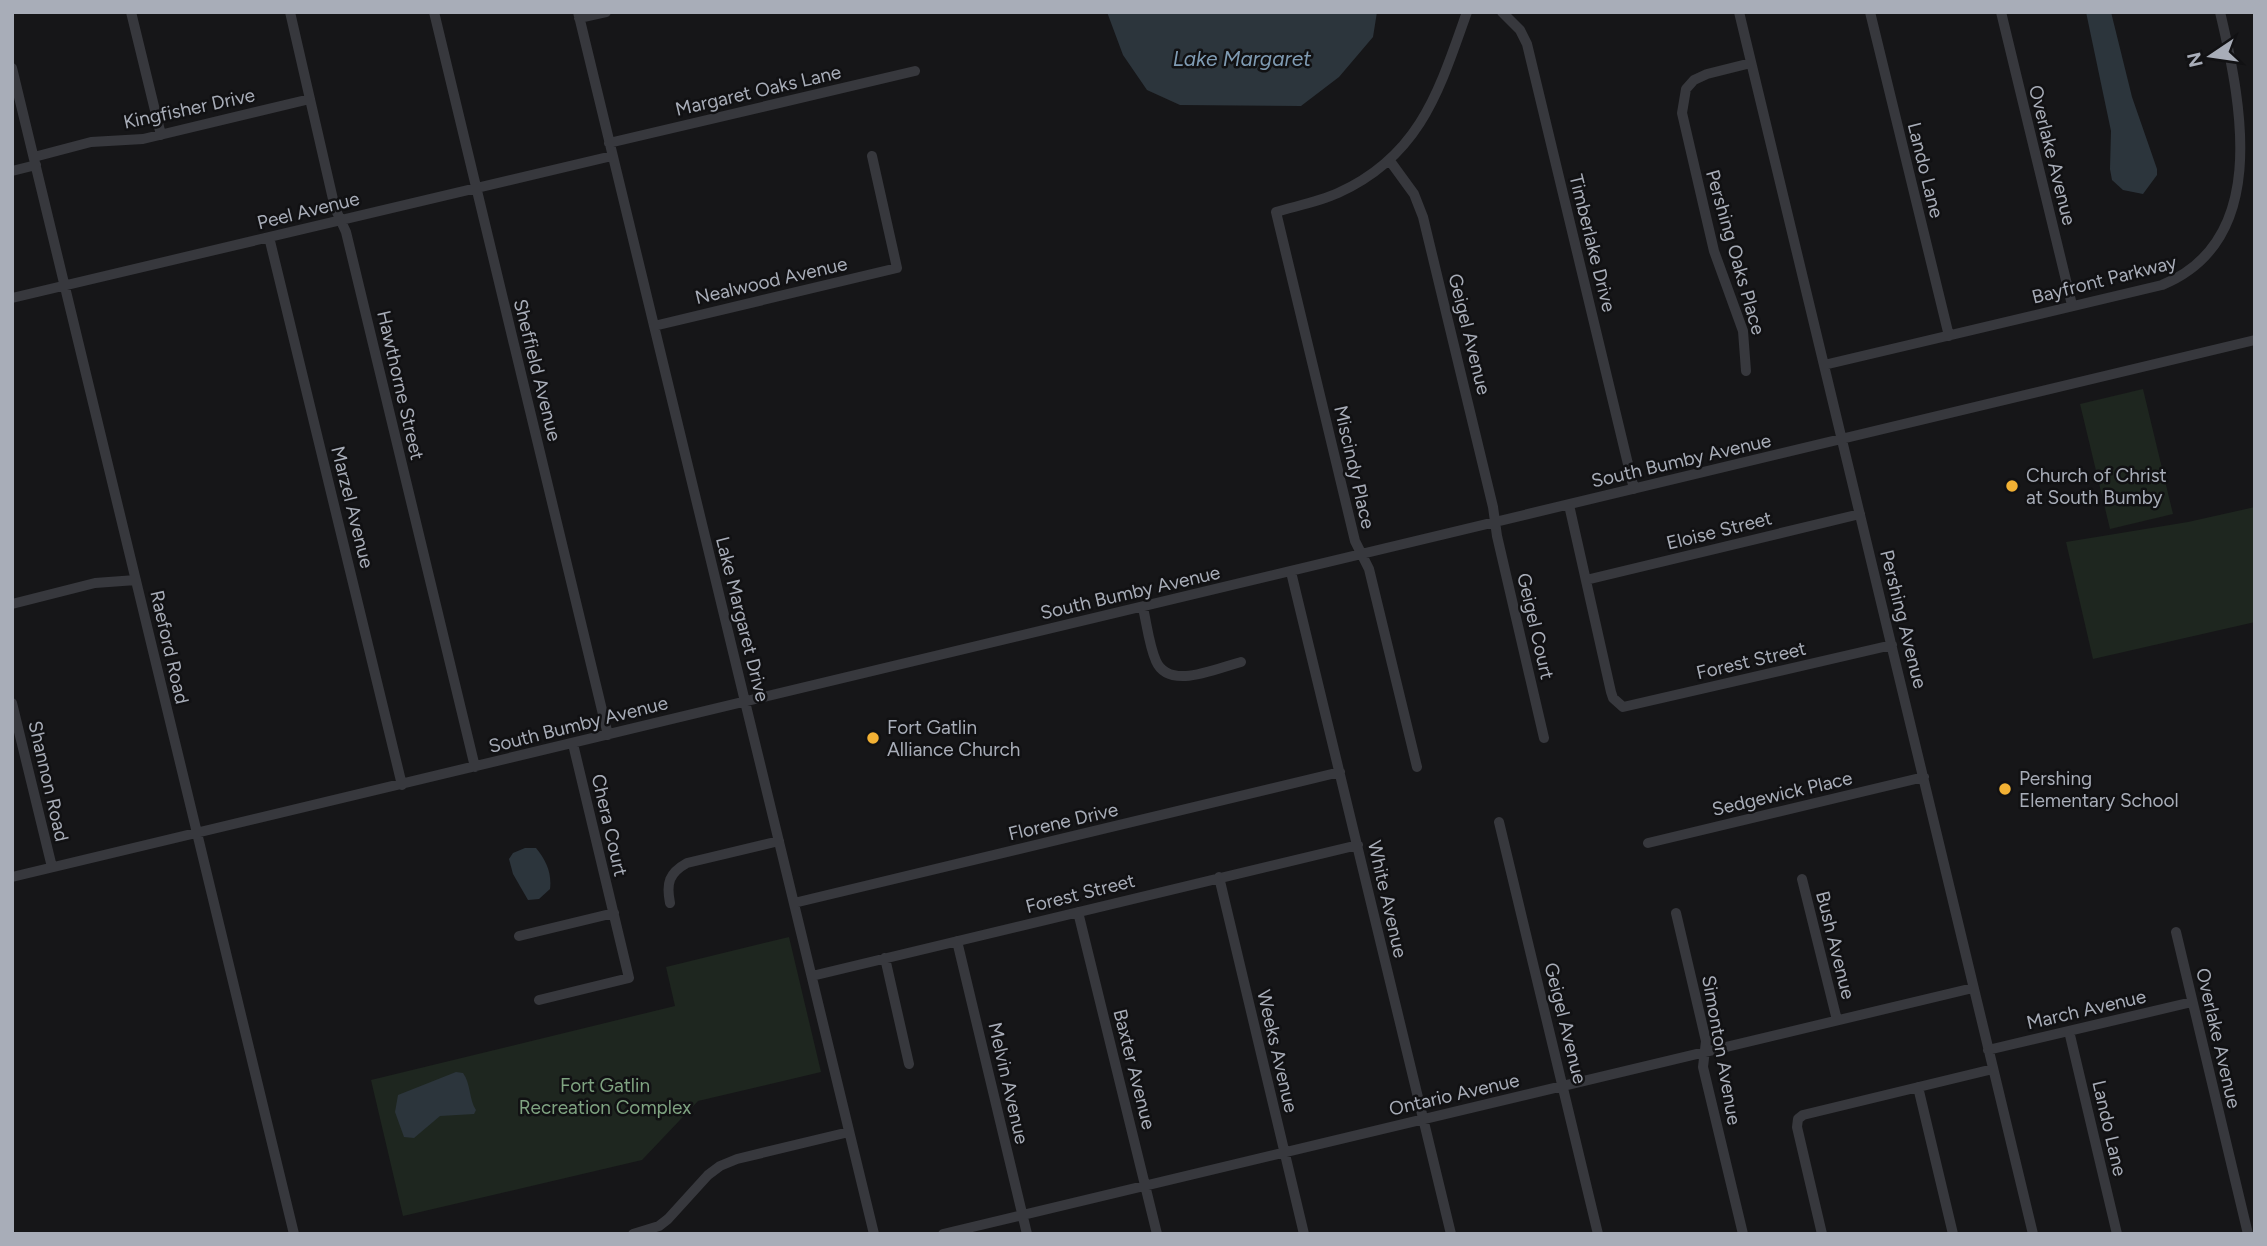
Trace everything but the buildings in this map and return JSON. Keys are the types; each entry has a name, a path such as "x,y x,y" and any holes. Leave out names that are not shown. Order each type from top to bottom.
{"street":[{"path":"131,12 161,135"},
{"name":"Hawthorne Street","path":"290,12 335,208 349,246 475,767"},
{"name":"Sheffield Avenue","path":"434,12 608,736"},
{"path":"579,15 606,12"},
{"path":"1390,161 1428,113 1467,12"},
{"name":"Timberlake Drive","path":"1502,12 1520,30 1527,44 1634,489"},
{"name":"Pershing Avenue","path":"1739,12 2033,1234"},
{"name":"Lando Lane","path":"1870,12 1948,336"},
{"name":"Overlake Avenue","path":"2001,12 2072,305"},
{"path":"2220,12 2251,148"},
{"name":"Lake Margaret Drive","path":"579,15 874,1234"},
{"name":"Pershing Oaks Place","path":"1746,371 1743,331 1714,251 1682,113 1686,89 1694,80 1751,63"},
{"name":"Raeford Road","path":"12,68 293,1234"},
{"name":"Margaret Oaks Lane","path":"609,143 915,71"},
{"name":"Kingfisher Drive","path":"12,171 103,140 129,141 161,135 310,99"},
{"name":"Peel Avenue","path":"12,298 612,156"},
{"name":"Nealwood Avenue","path":"654,326 897,268 872,156"},
{"name":"Miscindy Place","path":"1390,161 1362,181 1336,194 1276,212 1355,541 1369,569 1417,768"},
{"name":"Geigel Avenue","path":"1390,161 1414,194 1423,217 1496,522"},
{"name":"Marzel Avenue","path":"269,237 402,785"},
{"name":"Bayfront Parkway","path":"1824,365 2184,278 2222,252 2230,242"},
{"name":"South Bumby Avenue","path":"12,877 2255,340"},
{"path":"1569,505 1586,580"},
{"name":"Eloise Street","path":"1586,580 1860,514"},
{"name":"Geigel Court","path":"1496,522 1544,738"},
{"name":"White Avenue","path":"1291,572 1451,1234"},
{"path":"12,604 95,583 136,580"},
{"name":"Forest Street","path":"1586,580 1611,692 1618,704 1629,708 1892,645"},
{"path":"1143,608 1155,660 1167,675 1176,678 1241,662"},
{"name":"Shannon Road","path":"12,703 52,867"},
{"name":"Chera Court","path":"539,1000 629,978 573,744"},
{"name":"Florene Drive","path":"794,903 1340,772"},
{"name":"Sedgewick Place","path":"1648,843 1924,777"},
{"name":"Geigel Avenue","path":"1499,821 1598,1234"},
{"path":"670,903 667,891 669,879 675,869 687,863 779,841"},
{"name":"Forest Street","path":"812,976 1357,845"},
{"name":"Weeks Avenue","path":"1219,877 1304,1234"},
{"name":"Bush Avenue","path":"1802,879 1837,1020"},
{"name":"Baxter Avenue","path":"1078,912 1157,1234"},
{"name":"Simonton Avenue","path":"1676,913 1706,1041 1703,1067 1743,1234"},
{"path":"519,936 614,914"},
{"name":"Overlake Avenue","path":"2176,932 2248,1234"},
{"name":"Melvin Avenue","path":"957,941 1027,1234"},
{"path":"885,958 909,1064"},
{"name":"Ontario Avenue","path":"943,1234 1973,988"},
{"name":"March Avenue","path":"1988,1050 2192,1002"},
{"name":"Lando Lane","path":"2069,1031 2117,1234"},
{"path":"1822,1234 1797,1127 1798,1119 1802,1115 1993,1069"},
{"path":"1919,1087 1953,1234"},
{"path":"633,1234 659,1226 668,1219 708,1175 720,1166 737,1158 849,1132"}],"green space":[{"path":"2143,389 2173,514 2110,529 2080,404"},
{"path":"2255,507 2255,622 2093,659 2066,542 2188,522"},
{"name":"Fort Gatlin Recreation Complex","path":"789,937 821,1072 698,1101 642,1160 403,1216 371,1080 675,1006 666,967"}],"water":[{"name":"Lake Margaret","path":"1107,12 1377,12 1373,37 1339,77 1301,106 1180,105 1147,90 1123,55"},
{"path":"2086,12 2111,12 2132,97 2157,169 2157,175 2143,194 2123,190 2112,180 2111,131"},
{"path":"525,848 536,848 549,872 550,889 539,899 528,900 513,874 509,859 513,853"},
{"path":"456,1072 463,1073 466,1077 476,1110 474,1114 440,1116 414,1138 404,1137 395,1112 398,1095"}],"place":[{"name":"Church of Christ at South Bumby","path":"2012,486"},
{"name":"Fort Gatlin Alliance Church","path":"873,738"},
{"name":"Pershing Elementary School","path":"2005,789"}]}
